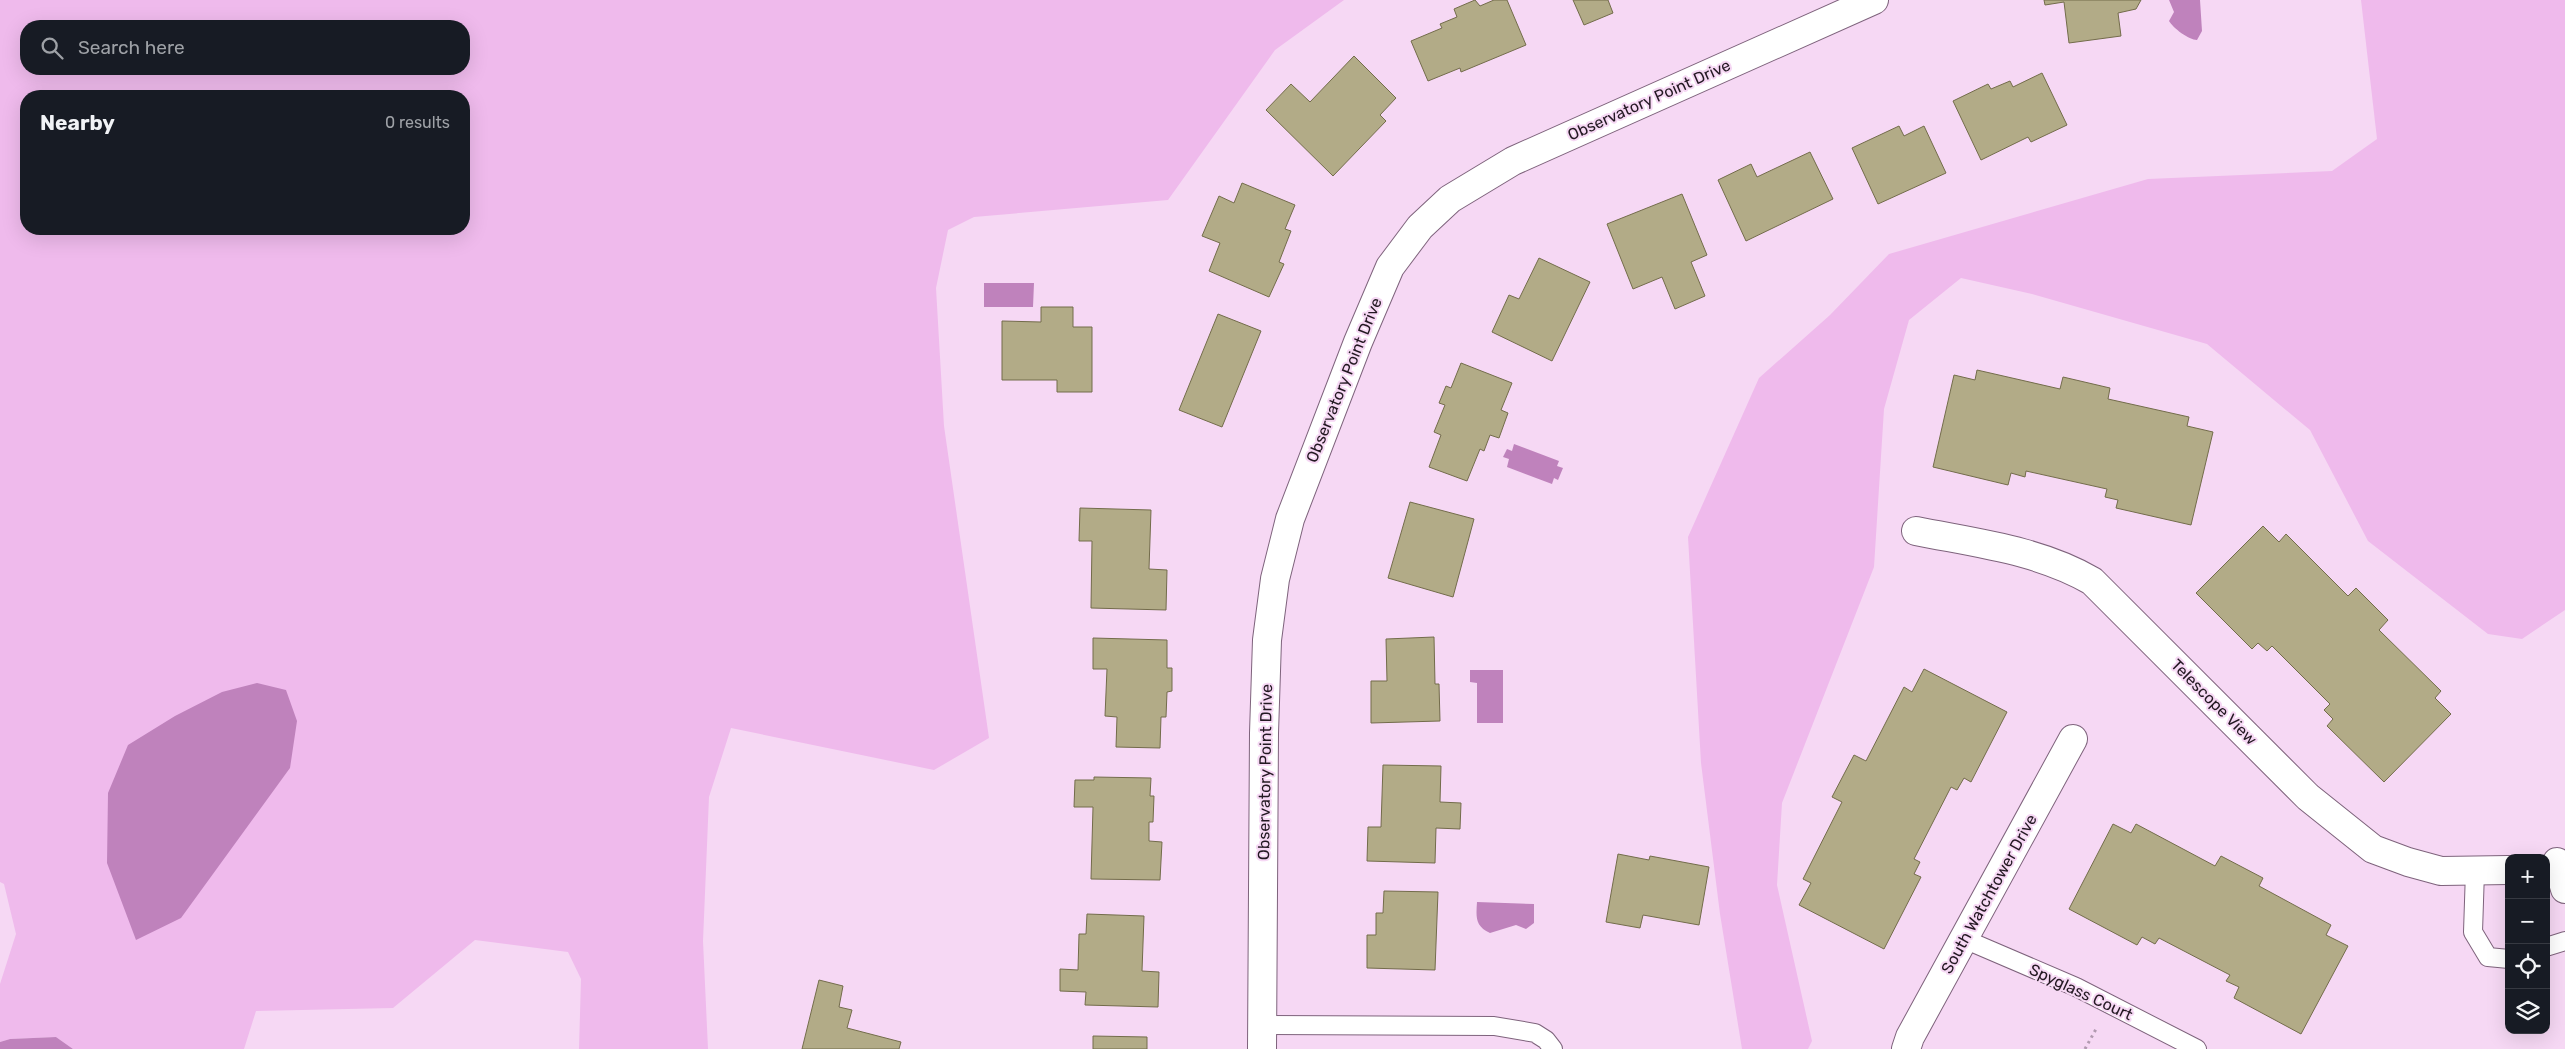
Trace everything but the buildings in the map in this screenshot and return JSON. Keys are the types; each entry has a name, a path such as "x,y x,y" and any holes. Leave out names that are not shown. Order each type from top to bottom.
{"street":[{"name":"Observatory Point Drive","path":"1262,1037 1267,640 1275,579 1290,519 1358,342 1390,268 1420,226 1450,199 1513,161 1874,0"},
{"name":"Telescope View","path":"1916,531 2029,554 2064,565 2092,581 2308,797 2373,848 2408,862 2441,871 2505,870"},
{"name":"South Watchtower Drive","path":"1906,1049 1910,1037 2073,739"},
{"path":"2556,861 2565,889"}],"lane":[{"path":"2475,871 2473,932 2488,957 2505,959"},
{"name":"Spyglass Court","path":"1964,939 2076,987 2197,1049"},
{"path":"2550,946 2565,941"},
{"path":"1262,1037 1494,1026 1535,1033 1546,1040 1553,1049"}],"shaded area":[{"path":"0,0 1344,0 1275,50 1168,200 974,217 948,230 936,288 944,426 989,738 934,770 731,728 709,797 703,941 708,1049 579,1049 581,979 568,952 475,940 393,1008 256,1011 244,1049 73,1049 56,1037 10,1039 0,1042 0,984 16,934 4,884 0,882","holes":["290,768 243,830 136,940"]},
{"path":"2169,0 2200,0 2202,31 2197,40 2182,33 2169,21 2174,12"},
{"path":"2361,0 2565,0 2565,610 2522,639 2488,634 2368,541 2310,430 2207,344 2032,294 1961,278 1909,320 1884,409 1874,567 1782,803 1777,885 1812,1041 1808,1049 1742,1049 1720,914 1701,763 1688,537 1759,378 1830,315 1889,254 2148,179 2332,171 2377,139"},
{"path":"984,283 1034,283 1033,307 984,307"},
{"path":"1514,444 1559,461 1557,466 1563,468 1558,480 1554,478 1552,484 1507,467 1509,459 1503,457 1507,449 1512,451"},
{"path":"1470,670 1503,670 1503,723 1477,723 1477,683 1470,682"},
{"path":"257,683 286,690 297,721 290,768 181,918 136,940 107,863 108,793 128,745 175,716 222,692"},
{"path":"1477,902 1534,904 1534,923 1526,929 1516,925 1490,933 1479,924 1476,912"},
{"path":"56,1037 73,1049 0,1049 0,1042 10,1039"}]}
